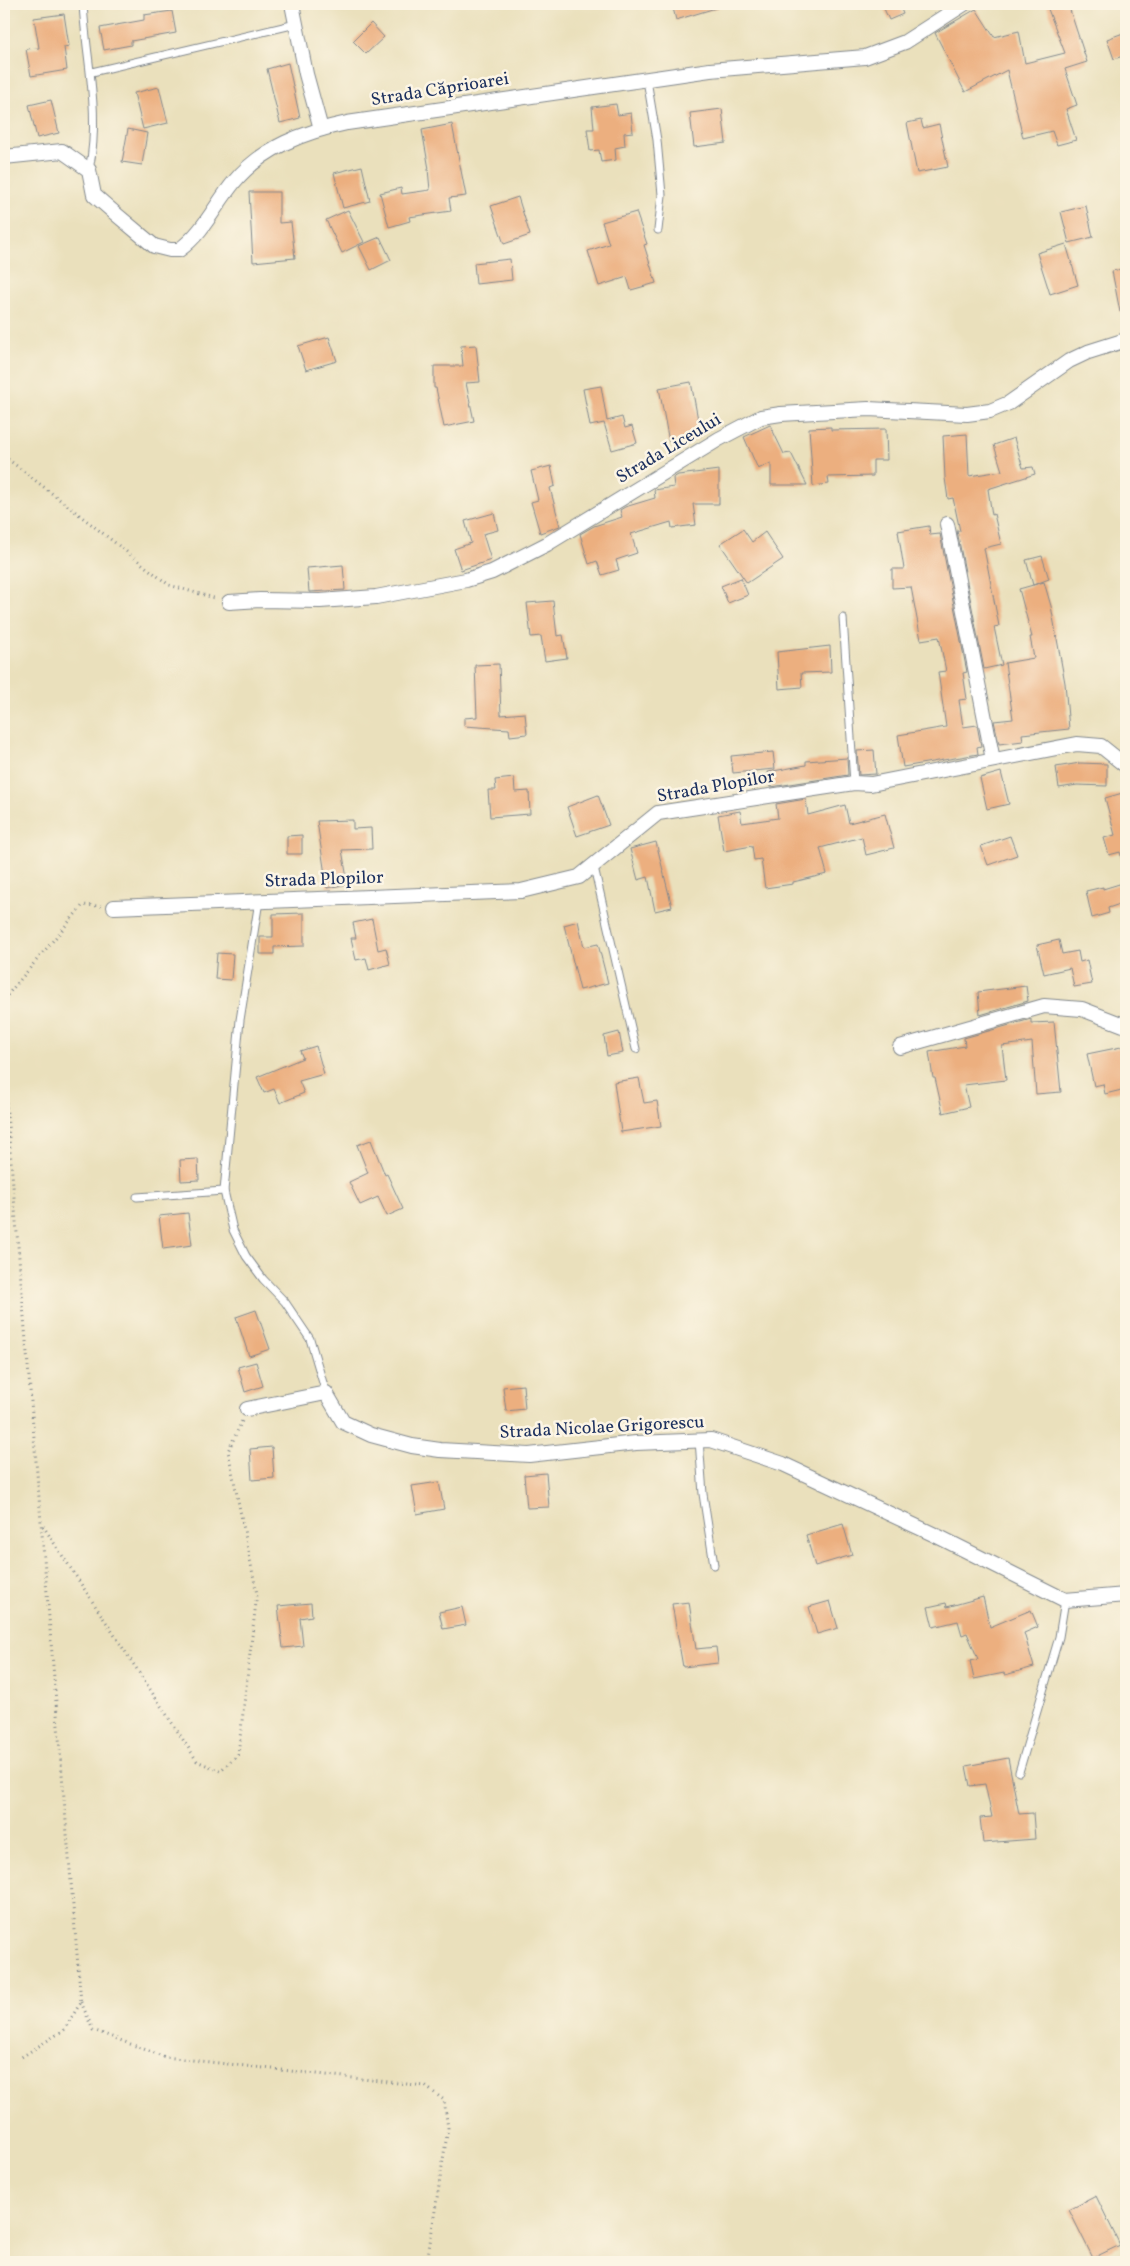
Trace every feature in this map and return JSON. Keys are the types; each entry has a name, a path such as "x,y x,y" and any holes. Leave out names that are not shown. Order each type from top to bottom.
{"street":[{"path":"292,4 321,129"},
{"name":"Strada Căprioarei","path":"89,170 94,195 154,246 179,250 199,232 235,181 266,153 283,143 321,129 556,91 710,70 865,57 905,42 964,4"},
{"path":"4,157 62,151 89,170"},
{"name":"Strada Liceului","path":"230,602 260,600 320,601 376,597 466,580 492,572 547,544 719,438 761,417 781,414 868,409 967,414 990,412 1009,403 1069,361 1088,352 1126,340"},
{"path":"946,524 993,760"},
{"name":"Strada Plopilor","path":"114,907 521,891 579,877 594,867 658,813 854,783 871,784 1077,744 1101,746 1126,766"},
{"path":"900,1047 1044,1006 1082,1009 1126,1026"},
{"path":"247,1408 326,1392"},
{"name":"Strada Nicolae Grigorescu","path":"326,1392 343,1422 371,1435 412,1446 440,1450 529,1454 636,1443 711,1440 783,1464 935,1535 1065,1600"},
{"path":"1065,1600 1126,1595"}],"lane":[{"path":"83,4 85,36 92,72 94,132 89,170"},
{"path":"92,72 296,24"},
{"path":"647,80 657,140 662,195 658,230"},
{"path":"843,618 854,783"},
{"path":"594,867 636,1049"},
{"path":"260,900 240,1020 224,1191 233,1230 246,1256 263,1279 285,1302 310,1339 326,1392"},
{"path":"137,1197 224,1191"},
{"path":"699,1440 703,1494 714,1565"},
{"path":"1019,1772 1059,1637 1065,1600"}],"path":[{"path":"4,456 169,585 230,602"},
{"path":"4,999 83,905 114,907"},
{"path":"4,1077 43,1525 81,2002 93,2030 166,2057 425,2086 444,2100 448,2128 427,2262"},
{"path":"43,1525 197,1761 220,1771 238,1755 257,1594 228,1451 247,1408"},
{"path":"20,2058 64,2030 81,2002"}],"building":[{"path":"672,4 718,4 719,7 676,20"},
{"path":"882,4 899,4 903,14 889,20"},
{"path":"1046,4 1068,4 1087,62 1065,69 1077,105 1066,109 1076,140 1057,145 1052,131 1023,138 1007,70 965,92 935,33 976,9 994,37 1019,31 1025,63 1065,53"},
{"path":"172,11 176,33 131,41 131,45 104,50 100,28 144,20 144,15"},
{"path":"64,14 69,46 64,47 67,70 31,76 26,49 39,48 34,18"},
{"path":"371,23 384,37 366,54 353,41"},
{"path":"1126,32 1126,55 1114,59 1107,39"},
{"path":"288,63 300,118 280,123 267,69"},
{"path":"159,87 168,123 143,129 134,93"},
{"path":"51,100 59,133 37,138 29,105"},
{"path":"616,104 618,115 631,113 633,132 624,133 625,146 615,148 616,160 601,162 599,150 590,151 587,129 594,129 592,107"},
{"path":"722,109 726,143 694,147 690,113"},
{"path":"921,120 923,128 939,124 948,167 917,173 907,123"},
{"path":"452,124 466,196 449,198 451,211 409,217 410,221 389,227 380,193 401,188 402,194 430,190 429,169 422,130"},
{"path":"128,129 147,133 142,165 122,162"},
{"path":"362,166 370,201 343,208 334,173"},
{"path":"249,192 279,192 279,223 291,222 295,258 253,262"},
{"path":"518,197 530,235 504,244 491,206"},
{"path":"1086,206 1093,237 1069,243 1061,212"},
{"path":"348,210 364,242 342,253 326,220"},
{"path":"636,212 647,244 644,245 656,283 631,290 627,277 599,286 588,251 609,244 602,222"},
{"path":"380,237 391,260 371,270 359,246"},
{"path":"1066,244 1078,285 1050,294 1037,253"},
{"path":"510,259 512,280 476,284 474,263"},
{"path":"1126,268 1126,311 1120,312 1112,271"},
{"path":"329,337 337,361 306,370 298,346"},
{"path":"476,345 480,382 466,383 474,421 444,427 436,388 434,388 434,366 463,366 461,346"},
{"path":"691,382 701,436 669,442 659,388"},
{"path":"601,386 607,421 622,417 625,428 632,426 637,443 612,450 604,423 590,426 583,389"},
{"path":"770,425 784,454 791,453 807,485 771,485 771,463 758,469 744,437"},
{"path":"831,427 831,430 886,429 887,460 873,460 873,476 828,477 829,484 813,486 809,428"},
{"path":"967,434 969,476 1002,471 994,445 1014,438 1023,468 1033,467 1035,474 988,489 992,515 994,514 1001,544 984,548 999,626 994,627 1002,665 984,669 957,531 960,531 953,498 948,499 945,478 943,436"},
{"path":"551,466 555,486 550,488 560,526 540,533 531,502 538,500 531,471"},
{"path":"719,470 719,504 693,504 696,525 672,528 671,522 631,534 637,553 616,560 619,570 602,575 597,561 589,564 580,534 594,526 622,517 620,510 625,507 655,498 654,490 674,487 673,478 678,475"},
{"path":"494,513 498,530 483,534 491,560 461,570 454,549 471,543 465,521"},
{"path":"929,526 930,535 940,534 967,672 963,673 967,699 959,700 963,727 977,725 981,746 977,747 978,754 903,767 898,735 946,727 938,672 946,671 939,637 921,640 911,587 892,588 892,569 904,569 898,531"},
{"path":"743,529 752,542 765,532 783,559 747,583 720,544"},
{"path":"1042,556 1049,579 1033,585 1026,560"},
{"path":"343,565 345,590 309,592 307,568"},
{"path":"741,578 748,595 728,603 721,586"},
{"path":"1044,582 1051,606 1065,683 1069,729 1022,734 1023,741 999,744 994,721 1013,719 1005,663 1034,658 1030,637 1032,637 1019,589"},
{"path":"553,601 557,636 563,635 567,658 545,661 541,636 531,637 527,603"},
{"path":"830,646 831,672 801,673 802,687 779,689 777,652"},
{"path":"499,664 501,715 525,713 527,734 510,736 509,729 464,726 464,718 477,717 475,665"},
{"path":"874,750 876,774 859,775 857,751"},
{"path":"773,752 775,769 733,773 731,756"},
{"path":"847,758 848,775 771,787 768,772 806,765 806,761"},
{"path":"1080,763 1107,764 1107,786 1077,785 1059,788 1056,767"},
{"path":"1001,772 1009,804 987,809 980,778"},
{"path":"514,778 515,792 529,791 530,814 490,817 488,790 496,790 495,780"},
{"path":"1126,792 1126,860 1122,860 1120,852 1109,855 1104,838 1115,835 1105,798"},
{"path":"598,795 609,825 577,836 567,807"},
{"path":"806,799 808,815 845,805 849,823 885,814 894,848 866,855 862,837 820,848 827,874 793,882 793,884 765,888 761,859 754,860 752,846 724,851 718,815 740,811 742,823 778,818 776,804"},
{"path":"353,820 353,829 371,828 372,849 342,850 348,884 327,888 317,821"},
{"path":"302,835 302,854 287,854 287,836"},
{"path":"1010,836 1017,855 988,865 981,846"},
{"path":"656,842 672,907 655,911 648,877 638,880 630,849"},
{"path":"1126,882 1126,902 1108,908 1109,913 1092,918 1086,891 1103,887 1103,889"},
{"path":"304,913 304,946 274,947 274,954 260,954 260,937 273,937 273,914"},
{"path":"372,919 378,950 386,948 390,964 369,970 366,958 356,960 351,938 356,938 353,923"},
{"path":"578,921 584,947 598,944 608,983 580,990 564,925"},
{"path":"1059,940 1062,954 1078,951 1080,962 1087,960 1092,984 1074,987 1070,968 1044,974 1037,945"},
{"path":"217,953 233,954 231,980 215,979"},
{"path":"1026,986 1028,1001 980,1015 978,992"},
{"path":"1031,1019 1031,1023 1054,1022 1061,1092 1036,1094 1032,1042 1002,1046 1006,1080 964,1085 969,1107 943,1113 935,1078 933,1078 929,1052 965,1046 964,1038"},
{"path":"619,1032 623,1053 607,1056 604,1036"},
{"path":"316,1046 324,1074 299,1081 304,1093 280,1103 274,1089 264,1093 257,1077 303,1058 300,1051"},
{"path":"1126,1046 1126,1089 1105,1094 1103,1084 1094,1086 1087,1054"},
{"path":"639,1078 644,1103 657,1101 661,1126 621,1132 614,1082"},
{"path":"371,1140 385,1175 387,1174 403,1209 387,1216 378,1197 360,1205 349,1182 368,1173 357,1145"},
{"path":"198,1159 199,1180 181,1181 180,1160"},
{"path":"188,1213 192,1245 163,1249 159,1216"},
{"path":"256,1310 270,1349 249,1356 236,1317"},
{"path":"256,1362 263,1386 245,1392 238,1367"},
{"path":"523,1385 525,1409 506,1411 503,1387"},
{"path":"272,1447 274,1478 252,1480 250,1449"},
{"path":"546,1473 549,1507 527,1508 524,1475"},
{"path":"439,1482 444,1509 417,1514 412,1486"},
{"path":"843,1524 852,1555 815,1566 806,1535"},
{"path":"983,1597 990,1627 1031,1610 1038,1627 1024,1633 1034,1667 1005,1675 1004,1673 974,1679 970,1661 978,1659 967,1633 962,1635 958,1621 933,1627 928,1607 946,1603 947,1607"},
{"path":"830,1601 838,1628 817,1634 809,1607"},
{"path":"689,1602 696,1649 716,1647 718,1663 683,1667 672,1604"},
{"path":"311,1603 312,1616 300,1618 303,1646 283,1648 278,1606"},
{"path":"462,1607 466,1625 443,1629 439,1612"},
{"path":"1008,1758 1019,1814 1033,1813 1035,1839 983,1843 980,1818 992,1817 985,1784 970,1786 966,1766"},
{"path":"1096,2196 1120,2245 1093,2258 1069,2210"}]}
